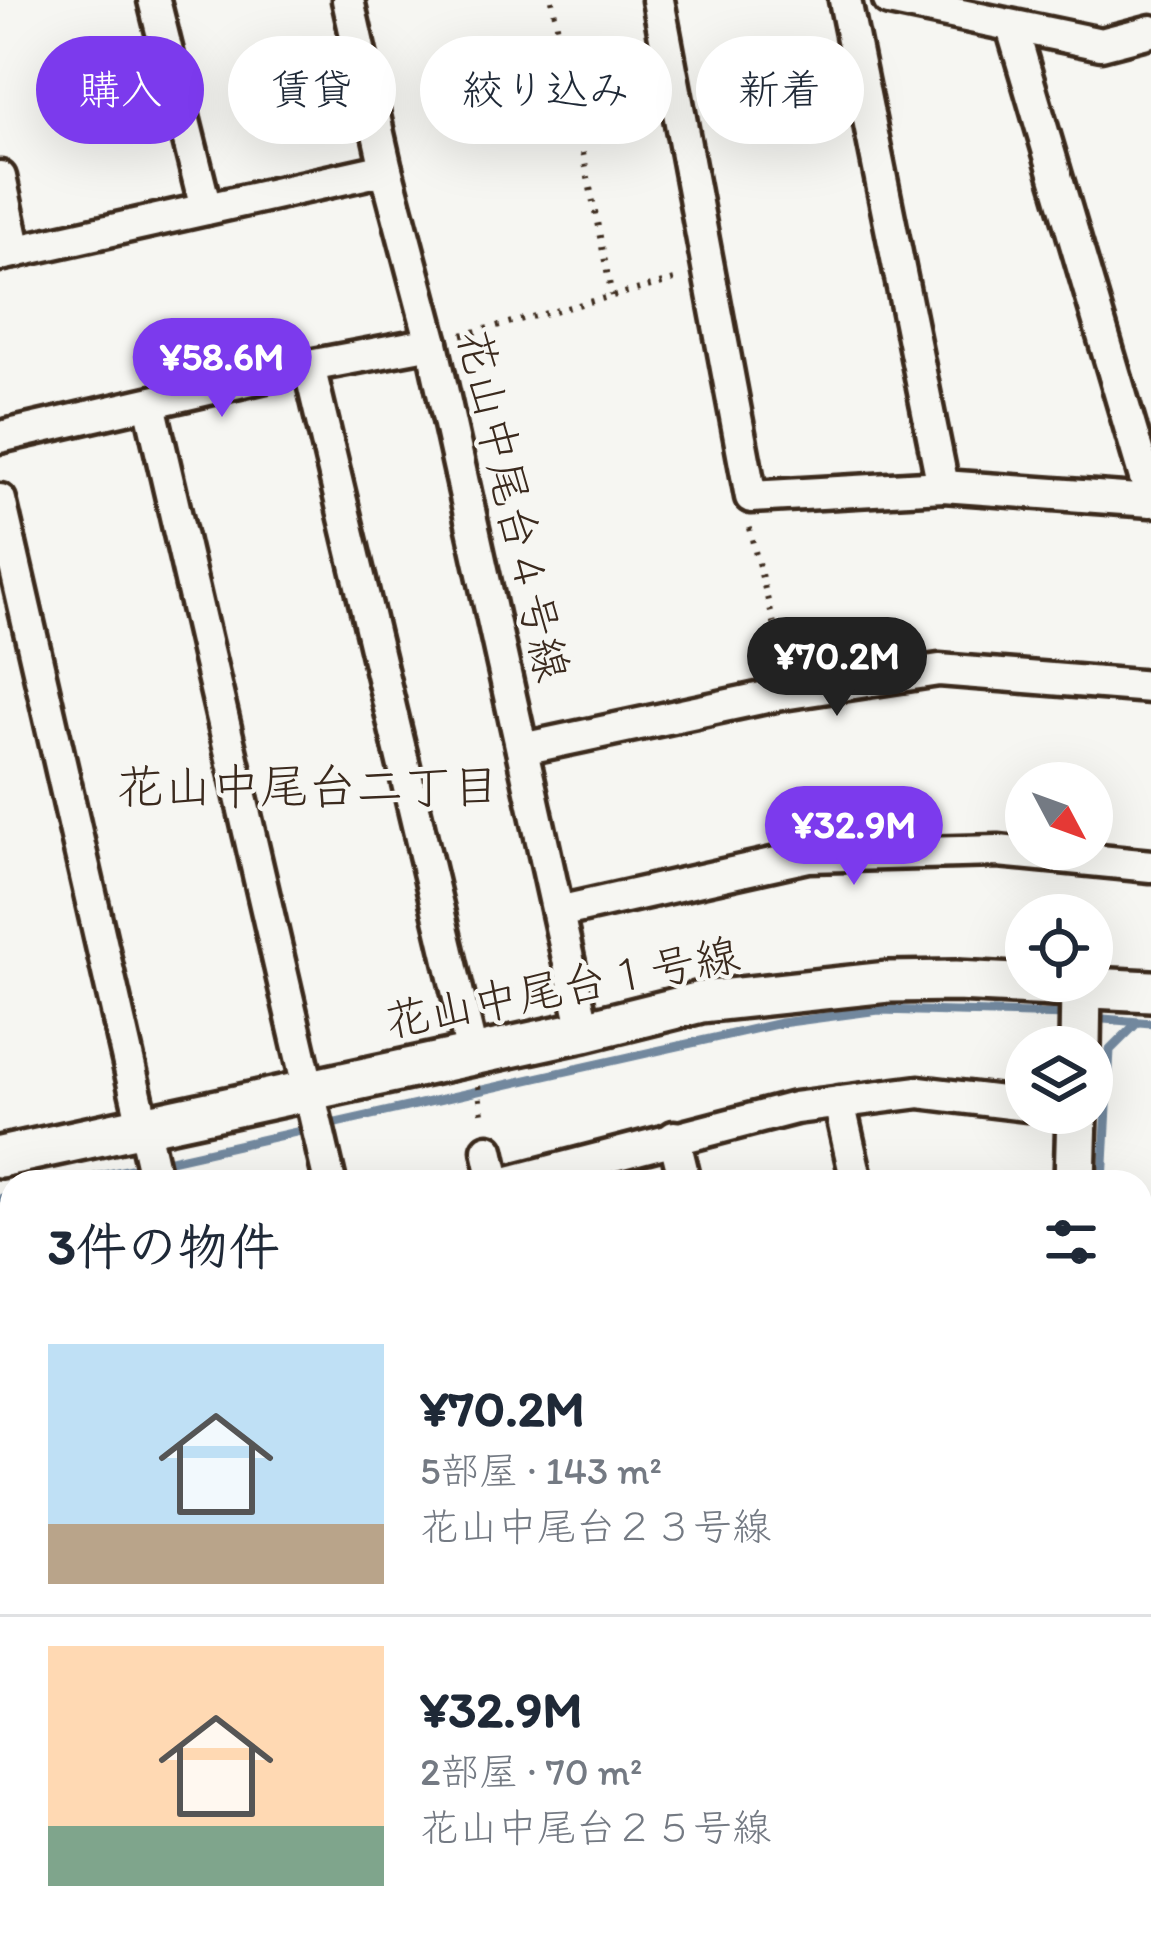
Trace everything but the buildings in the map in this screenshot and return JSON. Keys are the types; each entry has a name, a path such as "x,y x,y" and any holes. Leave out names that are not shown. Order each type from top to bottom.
{"street":[{"path":"154,0 206,209"},
{"name":"花山中尾台４号線","path":"348,0 432,344 584,1031"},
{"path":"658,0 751,497 943,486 1151,499 1012,27"},
{"path":"845,0 943,486"},
{"path":"889,0 1101,44 1151,31"},
{"path":"0,177 8,253 386,169"},
{"path":"0,437 309,366 432,344"},
{"path":"309,366 472,1053"},
{"path":"150,404 327,1170"},
{"path":"0,500 153,1170"},
{"path":"522,749 792,692 939,670 1151,687"},
{"path":"558,912 808,856 998,851 1151,866"},
{"name":"花山中尾台１号線","path":"0,1157 145,1134 701,1002 888,982 1005,987"},
{"name":"花山中尾台１号線","path":"1113,991 1151,991"},
{"path":"552,1170 795,1108 919,1092 1005,1102"},
{"path":"838,1102 854,1170"},
{"path":"1076,1170 1077,1134"},
{"path":"674,1137 682,1170"},
{"path":"488,1150 492,1170"}],"path":[{"path":"552,0 612,296"},
{"path":"432,344 709,271"},
{"path":"751,497 749,534 792,692"}],"waterway":[{"path":"126,1170 781,1023 879,1010 1069,1015"},
{"path":"1092,1018 1151,1023"},
{"path":"1104,1170 1110,1050 1137,1023"}],"district":[{"name":"花山中尾台二丁目","path":"308,786"}]}
